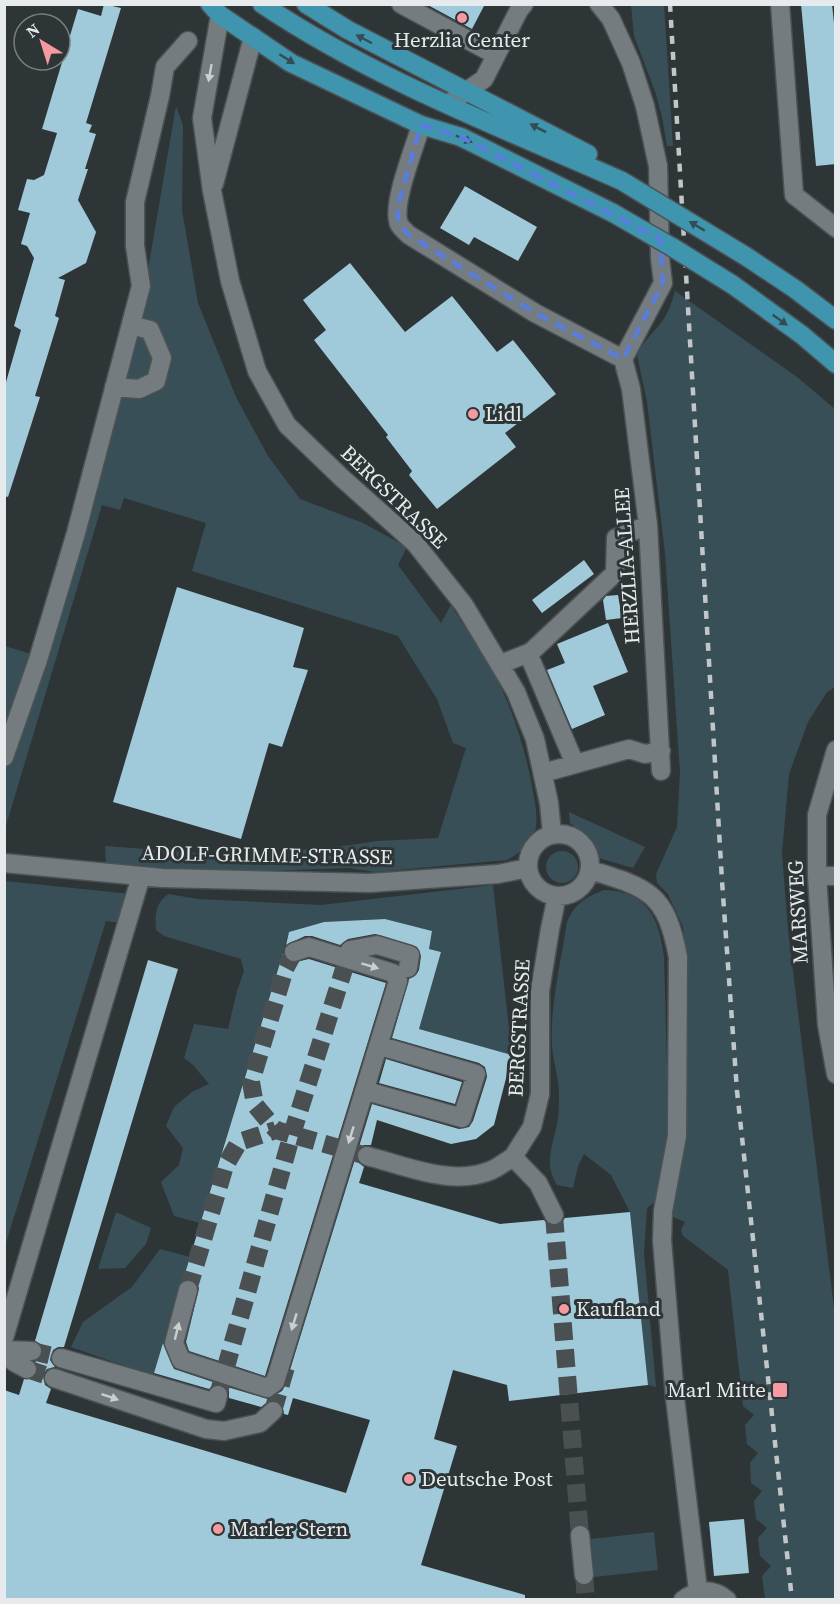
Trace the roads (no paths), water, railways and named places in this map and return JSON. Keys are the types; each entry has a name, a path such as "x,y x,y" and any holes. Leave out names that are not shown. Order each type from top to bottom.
{"main road":[{"name":"BERGSTRASSE","path":"253,37 261,4"},
{"path":"261,4 304,33 409,88 622,181"},
{"path":"306,4 348,30 587,153 622,181 747,257 836,320"},
{"path":"218,8 253,37 291,63 421,125 461,137 613,213 733,285 836,364"}],"street":[{"path":"401,4 496,55"},
{"path":"448,104 484,79 524,4"},
{"path":"421,125 400,192 397,209 399,224 409,235 535,313 623,359 663,283 660,258 658,166 645,106 632,63 610,19 598,4"},
{"path":"780,4 794,195 836,228"},
{"name":"BERGSTRASSE","path":"218,8 202,118 230,281 256,371 287,425 415,543 464,605 516,692 535,739 549,803 552,834"},
{"name":"BERGSTRASSE","path":"213,191 253,37"},
{"path":"4,757 38,660 69,556 141,286 135,246 135,202 165,67 188,41"},
{"path":"114,387 139,389 156,381 162,358 150,330 131,325"},
{"name":"HERZLIA-ALLEE","path":"623,359 633,399 648,525 661,771"},
{"path":"501,664 528,653 615,573 616,538 648,525"},
{"path":"528,653 575,764"},
{"path":"543,773 629,749 645,754 661,751"},
{"name":"MARSWEG","path":"836,750 817,815 826,876 827,1025 836,1074"},
{"path":"552,834 564,834 576,839 585,848 590,859 590,870 586,882 578,890 557,897 546,894 536,887 528,868 532,850 541,840 552,834"},
{"name":"ADOLF-GRIMME-STRASSE","path":"4,863 141,876 370,883 498,874 528,868"},
{"path":"590,870 618,879 652,895 664,910 673,930 678,957 677,1136 663,1211 662,1240 691,1595 711,1592 727,1599"},
{"path":"4,1338 141,876"},
{"name":"BERGSTRASSE","path":"513,1157 532,1127 540,1094 540,991 557,897"},
{"path":"350,950 377,945 410,955 408,968"},
{"path":"188,1290 174,1343 181,1360 267,1389 275,1382 398,981 393,973 309,947 294,951"},
{"path":"370,1092 462,1118 476,1074 384,1047"},
{"path":"367,1156 426,1172 452,1176 472,1176 493,1170 513,1157 538,1183 554,1215"},
{"path":"4,1352 32,1351"},
{"path":"4,1352 14,1362 27,1369"},
{"path":"60,1358 217,1399"},
{"path":"54,1378 206,1429 224,1431 260,1423 273,1411"},
{"path":"580,1535 584,1575"}],"tunnel":[{"path":"218,1395 292,1134 350,950"},
{"path":"294,952 285,969 251,1082 255,1105 276,1130 367,1156"},
{"path":"188,1290 225,1166 239,1142 276,1130"},
{"path":"554,1215 580,1535"},
{"path":"32,1351 61,1358"},
{"path":"273,1411 286,1367"},
{"path":"27,1369 54,1378"},
{"path":"584,1575 586,1600"}],"railway":[{"path":"670,4 722,881 737,1091 792,1600"}],"place":[{"name":"Herzlia Center","path":"462,18"},
{"name":"Lidl","path":"473,414"},
{"name":"Kaufland","path":"564,1309"},
{"name":"Marl Mitte","path":"780,1390"},
{"name":"Deutsche Post","path":"409,1479"},
{"name":"Marler Stern","path":"218,1529"}]}
